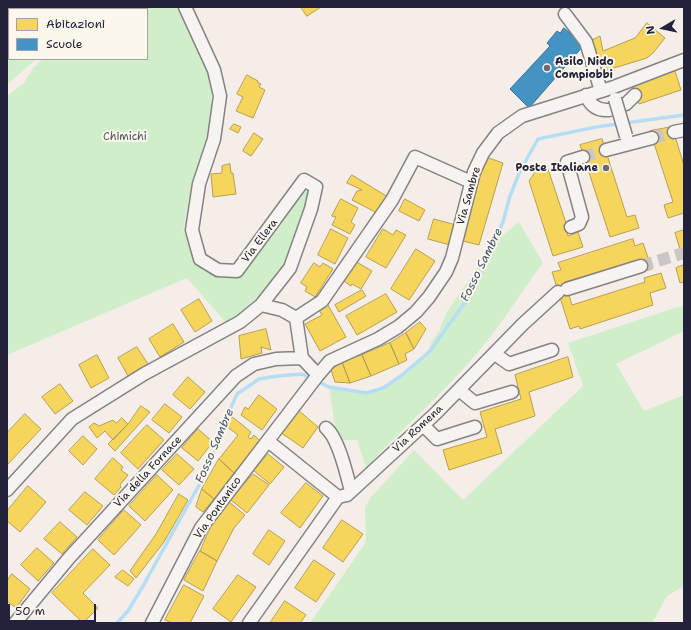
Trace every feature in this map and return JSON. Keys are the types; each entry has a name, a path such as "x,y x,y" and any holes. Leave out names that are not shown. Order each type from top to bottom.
{"street":[{"name":"Via Ellera","path":"185,7 214,70 220,96 214,139 199,184 192,230 200,259 218,270 237,271 304,180 316,187 311,209 290,268 261,305"},
{"path":"564,14 586,42 627,140"},
{"name":"Via Sambre","path":"298,402 330,361 378,339 398,327 416,312 429,297 446,272 452,258 471,182 483,153 498,133 522,116 586,95 609,97 684,60"},
{"path":"586,95 593,107 599,109 609,97"},
{"path":"626,104 635,95"},
{"path":"606,150 627,140 652,138"},
{"path":"296,318 322,301 394,194 415,157 471,182"},
{"path":"571,227 579,224 582,217 567,162 583,157"},
{"name":"Via Romena","path":"338,497 347,495 423,426 523,324 563,290 641,266"},
{"path":"7,490 72,418 144,374 240,322 261,305 282,310 296,318"},
{"path":"296,318 302,358 317,376"},
{"path":"495,354 509,364 552,350"},
{"name":"Via della Fornace","path":"15,623 69,558 236,376 254,364 276,359 302,358"},
{"path":"459,390 475,403 512,392"},
{"name":"Via Pontanico","path":"152,623 201,528 298,402"},
{"path":"423,426 437,439 475,427"},
{"path":"326,428 330,431 339,452 351,491"},
{"path":"249,623 338,497 268,441"}],"green space":[{"path":"7,7 61,7 8,8 8,60 35,60 7,85"},
{"name":"Chimichi","path":"179,7 190,25 212,80 210,132 192,181 183,233 190,235 215,274 231,277 243,272 305,187 311,190 285,265 254,302 226,323 187,278 7,355 7,96 24,83 34,67 42,60 148,60 148,8 119,8"},
{"path":"519,222 543,263 478,352 451,382 366,468 357,440 337,440 329,387 364,392 380,389 427,354 431,343 439,331 446,313 495,242"},
{"path":"684,305 684,331 616,364 644,411 684,395 684,586 667,596 652,623 310,623 366,542 365,507 371,497 414,450 463,500 583,386 568,343"}],"building: Abitazioni":[{"path":"301,7 321,7 307,16"},
{"path":"647,23 665,38 653,53 647,58 604,71 599,56 596,57 590,41 600,36 603,51 635,38"},
{"path":"675,71 681,90 639,104 632,86"},
{"path":"247,75 258,81 258,83 261,84 259,87 265,90 253,118 236,111 243,97 237,94"},
{"path":"234,124 241,127 238,133 230,129"},
{"path":"672,127 684,165 684,213 668,218 664,205 673,202 650,131"},
{"path":"254,133 263,139 251,156 243,151"},
{"path":"602,139 627,217 635,215 639,228 610,237 580,145"},
{"path":"486,157 503,163 479,245 463,241 475,184"},
{"path":"230,164 236,194 213,197 211,174 222,173 222,166"},
{"path":"547,166 569,232 567,233 568,236 578,232 583,247 553,256 529,181 537,169"},
{"path":"352,175 388,197 379,214 352,200 357,191 362,190 347,183"},
{"path":"341,199 358,208 351,222 355,225 350,234 332,225 336,217 332,216"},
{"path":"405,199 425,210 419,221 399,211"},
{"path":"434,219 456,225 450,245 428,239"},
{"path":"331,229 348,238 335,264 318,255"},
{"path":"383,229 393,235 396,230 406,235 386,268 366,257"},
{"path":"684,230 684,258 683,259 675,233"},
{"path":"633,239 635,246 643,243 652,269 642,272 638,260 565,282 572,305 645,282 644,278 661,273 666,288 650,293 653,305 580,329 579,326 570,329 552,272 561,270 558,263"},
{"path":"416,249 435,261 409,300 391,289"},
{"path":"353,260 372,271 361,289 352,284 351,286 341,279"},
{"path":"314,263 320,267 323,263 333,269 315,297 305,291 307,287 301,283"},
{"path":"684,265 684,282 680,283 676,268"},
{"path":"362,290 366,296 339,312 335,305"},
{"path":"386,294 397,312 357,335 346,316"},
{"path":"199,299 212,321 195,332 181,310"},
{"path":"328,305 346,337 320,351 305,324 322,315 319,310"},
{"path":"420,322 426,329 414,349 406,333"},
{"path":"173,324 184,342 160,357 149,339"},
{"path":"266,329 271,350 261,347 262,353 241,359 239,336"},
{"path":"406,333 414,349 405,354 407,360 399,364 390,343"},
{"path":"390,343 399,364 371,376 362,355"},
{"path":"137,347 148,364 128,376 118,358"},
{"path":"97,355 109,378 91,388 79,365"},
{"path":"362,355 371,376 350,383 342,362"},
{"path":"568,357 573,377 529,392 535,416 495,429 502,453 449,470 443,450 487,437 480,412 521,399 515,375"},
{"path":"342,362 350,383 335,382 331,370"},
{"path":"188,377 205,392 190,409 173,395"},
{"path":"60,384 73,401 55,414 42,397"},
{"path":"259,395 277,409 262,430 241,415 245,407 248,409"},
{"path":"165,404 182,417 169,433 152,420"},
{"path":"141,406 150,412 115,451 108,444 128,424"},
{"path":"297,409 318,427 303,448 280,432"},
{"path":"25,414 41,429 7,465 7,433"},
{"path":"230,415 251,432 248,437 251,439 254,435 260,441 234,473 219,459 238,435 226,426"},
{"path":"122,418 128,424 113,440 105,431 97,438 89,427 94,423 99,426 113,420 116,423"},
{"path":"147,425 164,440 138,469 121,453"},
{"path":"198,429 213,442 198,461 182,448"},
{"path":"83,436 97,449 83,465 69,451"},
{"path":"177,454 194,469 179,485 162,470"},
{"path":"268,454 284,467 270,484 254,471"},
{"path":"113,458 123,467 121,470 128,475 114,495 95,479"},
{"path":"219,459 234,473 214,499 202,489"},
{"path":"253,474 269,485 247,513 231,500"},
{"path":"157,475 173,490 145,521 129,506"},
{"path":"306,483 323,496 300,528 281,513"},
{"path":"28,486 46,502 20,532 7,521 7,511"},
{"path":"202,489 214,499 203,512 196,507"},
{"path":"85,492 103,506 87,525 69,510"},
{"path":"179,494 188,500 164,542 136,578 130,571 156,534"},
{"path":"229,502 245,515 234,528 217,561 200,551 214,519"},
{"path":"124,510 141,525 114,555 98,540"},
{"path":"342,520 363,534 343,562 323,548"},
{"path":"60,522 77,537 62,554 44,539"},
{"path":"269,530 285,541 269,565 253,554"},
{"path":"37,548 54,563 38,581 21,565"},
{"path":"93,549 110,565 83,593 98,608 83,623 52,593"},
{"path":"200,551 217,561 203,591 184,580"},
{"path":"314,560 335,574 316,602 295,588"},
{"path":"123,570 134,579 128,586 115,577"},
{"path":"12,574 30,589 16,608 7,601 7,581"},
{"path":"238,575 256,587 231,622 213,609"},
{"path":"184,585 204,596 190,623 172,623 165,620"},
{"path":"285,601 306,615 300,623 270,623"}],"building: Scuole":[{"name":"Asilo Nido Compiobbi","path":"564,28 584,45 529,108 510,89 550,46 547,43 557,31 560,33"}],"waterway":[{"name":"Fosso Sambre","path":"117,623 128,611 143,586 208,469 224,423 237,394 259,379 302,374 329,387 367,393 383,388 401,376 430,351 471,294 503,222 510,196 520,171 538,139 596,127 684,115"}],"tunnel":[{"path":"652,138 674,132"},
{"path":"583,157 606,150"},
{"path":"641,266 684,253"}],"place":[{"name":"Asilo Nido Compiobbi","path":"547,68"},
{"name":"Poste Italiane","path":"606,168"}]}
